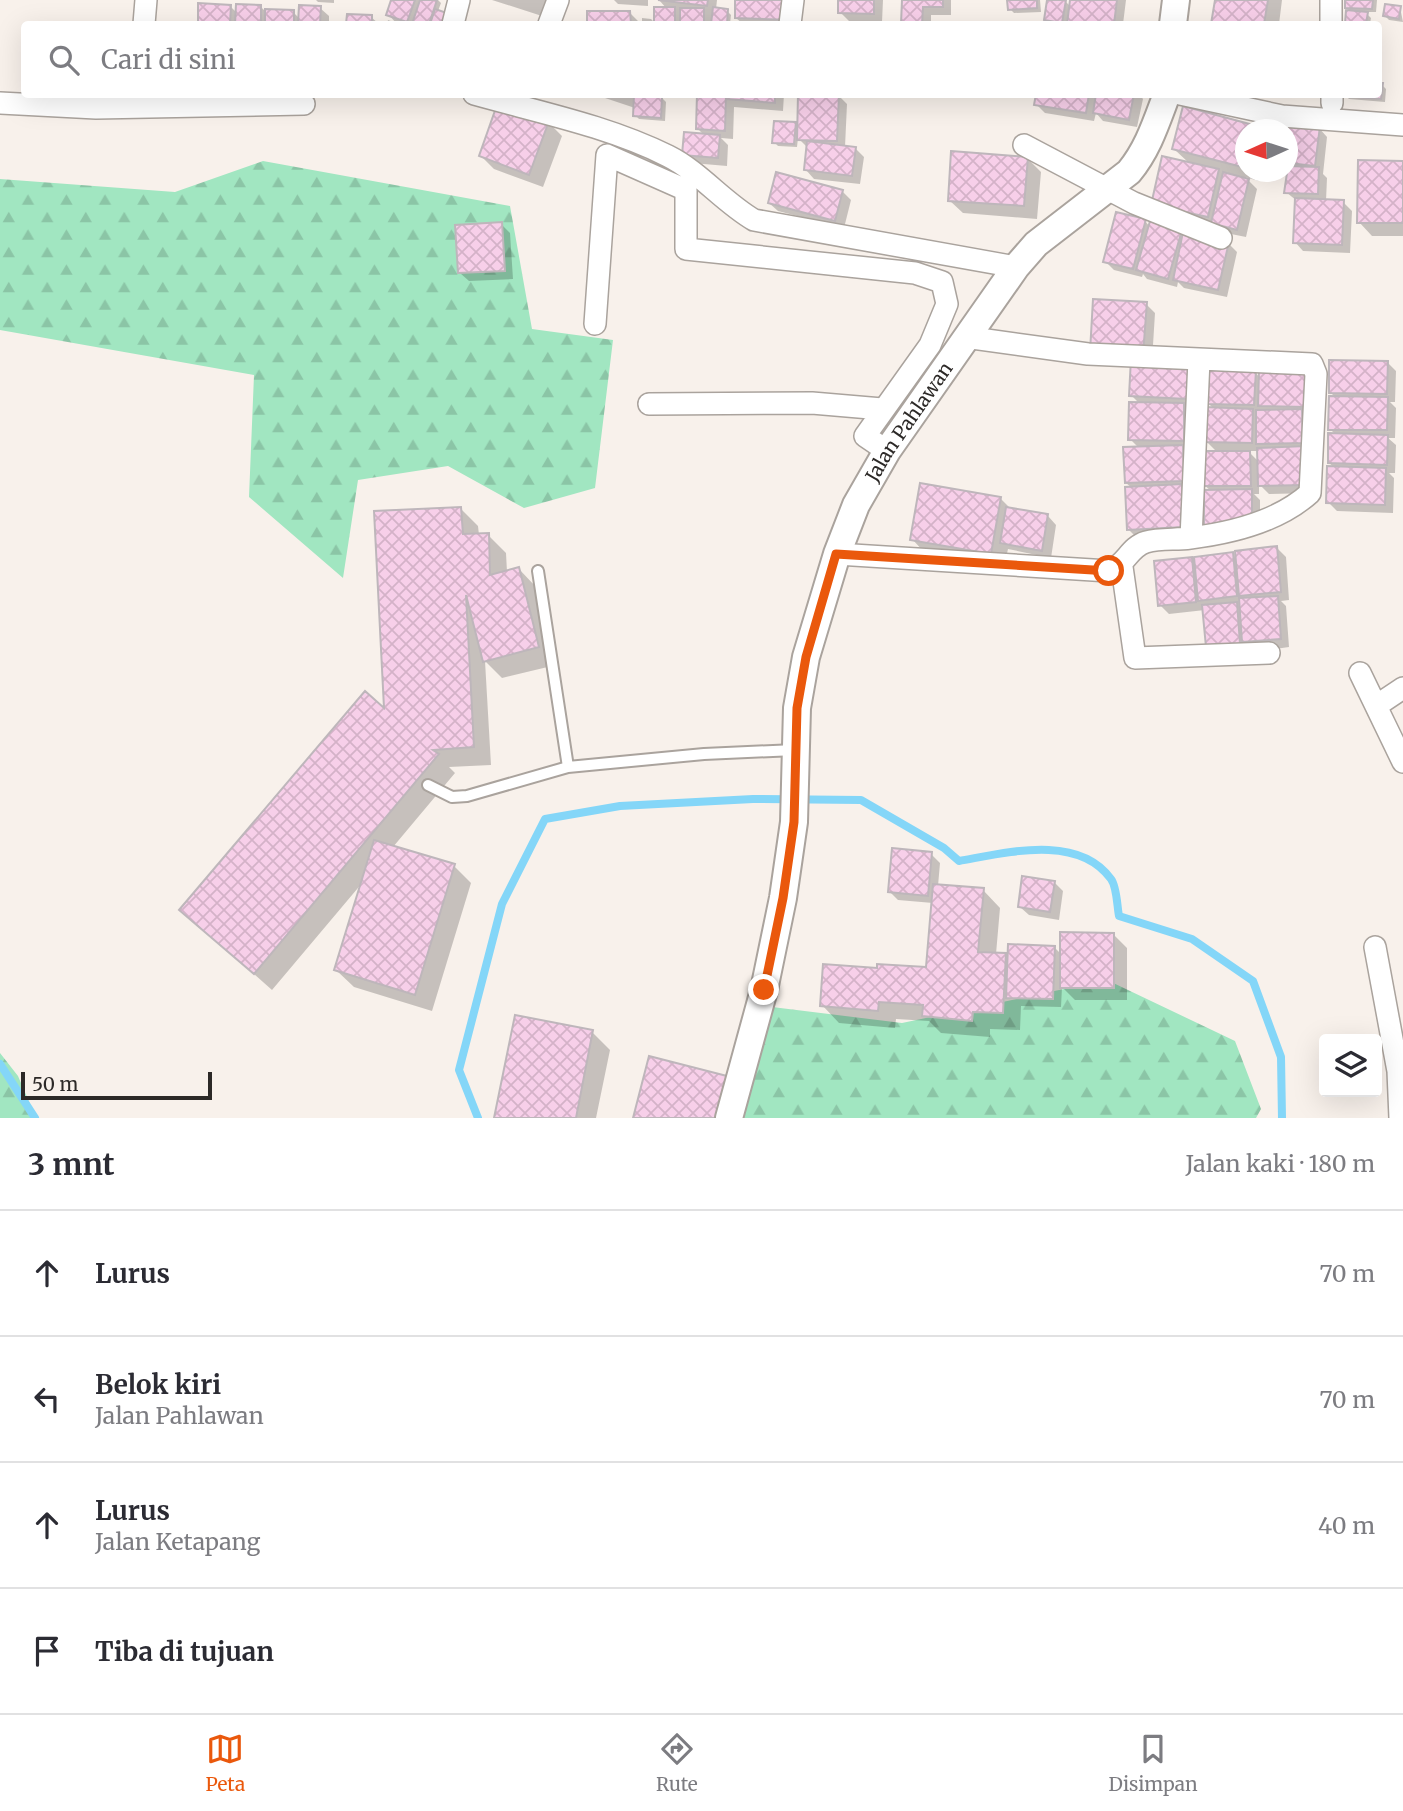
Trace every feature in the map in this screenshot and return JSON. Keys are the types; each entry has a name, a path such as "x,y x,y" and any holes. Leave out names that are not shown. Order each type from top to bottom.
{"street":[{"path":"144,21 146,0"},
{"path":"454,21 458,0"},
{"path":"550,21 558,0"},
{"path":"790,21 793,0"},
{"path":"1173,21 1176,0"},
{"path":"1331,0 1331,21"},
{"path":"500,98 527,102 668,156 732,208 754,220 1016,267"},
{"name":"Jalan Pahlawan","path":"729,1118 764,990 783,898 794,822 797,708 806,657 836,554 856,505 887,452 1016,267 1036,244 1129,172 1148,147 1166,98"},
{"path":"1199,98 1282,116 1403,125"},
{"path":"0,103 96,108 290,101"},
{"path":"1024,145 1107,190 1221,238"},
{"path":"595,324 607,155 686,190 686,249 915,273 942,282 947,303 930,345 865,436 887,452"},
{"path":"965,337 1088,354 1312,364 1317,374 1310,494 1254,526 1191,538 1146,542 1129,554 1122,567 1135,658 1269,653"},
{"path":"1191,538 1199,360"},
{"path":"649,404 799,403 882,409"},
{"path":"836,554 1109,571 1122,567"},
{"path":"1360,673 1403,762"},
{"path":"1376,706 1403,688"},
{"path":"1375,947 1398,1071 1400,1118"}],"lane":[{"path":"537,572 568,766"},
{"path":"428,785 452,797 467,796 568,766 794,750"}],"green space":[{"path":"263,161 510,206 532,329 613,340 595,488 524,508 448,466 358,480 343,578 249,497 254,375 0,330 0,179 175,192"},
{"path":"1107,980 1235,1041 1261,1109 1256,1118 739,1118 764,1006 902,1023"},
{"path":"0,1053 18,1076 36,1118 0,1118"}],"building":[{"path":"391,0 415,0 407,21 386,15"},
{"path":"420,0 437,0 430,21 413,21"},
{"path":"658,0 708,0 707,6"},
{"path":"735,0 790,0 790,20 735,18"},
{"path":"838,0 874,0 874,14 838,13"},
{"path":"902,0 943,0 943,7 923,7 922,21 901,21"},
{"path":"1007,0 1037,0 1037,8 1008,10"},
{"path":"1047,0 1066,0 1062,21 1044,20"},
{"path":"1070,0 1117,0 1114,21 1067,21"},
{"path":"1215,0 1268,0 1264,21 1212,21"},
{"path":"1345,0 1373,0 1372,9 1345,8"},
{"path":"198,3 231,5 230,21 198,21"},
{"path":"236,4 261,5 261,21 235,21"},
{"path":"1385,4 1401,6 1399,19 1383,16"},
{"path":"299,5 321,6 320,21 298,21"},
{"path":"654,7 675,7 675,21 654,21"},
{"path":"713,7 728,9 727,21 711,21"},
{"path":"680,8 704,8 704,21 680,21"},
{"path":"265,9 294,10 294,21 265,21"},
{"path":"435,9 450,14 447,21 431,21"},
{"path":"1346,10 1368,12 1366,21 1345,21"},
{"path":"587,11 630,11 631,21 587,21"},
{"path":"347,14 372,15 372,21 346,21"},
{"path":"634,98 662,98 661,118 633,116"},
{"path":"697,98 726,98 725,131 696,129"},
{"path":"775,98 775,103 726,99"},
{"path":"798,98 839,98 837,141 797,140"},
{"path":"1035,98 1088,98 1086,113 1034,105"},
{"path":"1095,98 1133,98 1129,120 1093,113"},
{"path":"498,102 549,121 529,175 479,156"},
{"path":"1183,106 1235,120 1235,165 1172,149"},
{"path":"774,121 796,122 794,144 772,143"},
{"path":"1298,123 1320,126 1315,166 1298,164"},
{"path":"684,132 720,135 718,158 682,155"},
{"path":"807,141 856,147 852,176 804,170"},
{"path":"951,151 1028,157 1024,206 948,201"},
{"path":"1162,156 1219,169 1208,217 1151,205"},
{"path":"1358,160 1403,161 1403,223 1357,223"},
{"path":"1298,166 1319,167 1318,194 1284,193 1286,182 1298,182"},
{"path":"776,172 843,190 835,221 768,203"},
{"path":"1223,172 1235,175 1235,182 1248,182 1237,230 1211,223"},
{"path":"1295,198 1344,200 1342,245 1293,243"},
{"path":"1116,212 1146,219 1133,269 1103,262"},
{"path":"1150,221 1182,230 1168,279 1136,270"},
{"path":"502,222 505,271 458,273 455,225"},
{"path":"1183,232 1229,242 1218,290 1173,280"},
{"path":"1093,299 1147,302 1143,355 1090,352"},
{"path":"1131,358 1189,361 1187,399 1129,396"},
{"path":"1329,360 1388,361 1387,394 1329,393"},
{"path":"1207,368 1256,370 1254,405 1206,404"},
{"path":"1259,370 1306,371 1306,407 1258,406"},
{"path":"1329,396 1388,397 1387,430 1328,430"},
{"path":"1129,402 1184,403 1184,441 1128,440"},
{"path":"1205,407 1253,409 1252,443 1204,442"},
{"path":"1302,409 1303,443 1256,444 1256,410"},
{"path":"1328,433 1388,435 1387,465 1328,463"},
{"path":"1183,445 1184,481 1125,483 1123,447"},
{"path":"1306,446 1305,485 1258,486 1257,448"},
{"path":"1202,451 1250,451 1251,486 1202,486"},
{"path":"1327,466 1386,468 1385,505 1326,503"},
{"path":"920,483 1001,497 991,554 910,540"},
{"path":"1182,484 1184,527 1127,530 1125,487"},
{"path":"1252,489 1252,525 1204,526 1204,490"},
{"path":"461,507 463,534 489,533 490,575 519,567 539,647 483,662 466,595 474,747 433,750 439,754 254,974 179,910 365,691 384,708 374,511"},
{"path":"1006,507 1048,514 1042,551 1000,543"},
{"path":"1277,546 1281,592 1239,596 1235,551"},
{"path":"1233,552 1237,596 1198,601 1194,557"},
{"path":"1192,557 1196,602 1158,606 1154,561"},
{"path":"1278,596 1281,639 1242,642 1239,598"},
{"path":"1237,602 1240,644 1206,647 1202,605"},
{"path":"374,840 455,864 415,995 334,970"},
{"path":"892,848 932,852 928,896 888,892"},
{"path":"1022,876 1055,881 1050,912 1018,907"},
{"path":"933,884 984,888 978,952 1006,953 1003,1013 973,1012 972,1021 922,1016 923,1005 879,1002 878,1011 820,1006 823,964 877,968 877,964 926,967"},
{"path":"1060,932 1114,933 1114,988 1060,988"},
{"path":"1008,944 1055,946 1053,999 1006,998"},
{"path":"515,1015 593,1030 576,1118 494,1118"},
{"path":"649,1056 727,1076 717,1118 633,1118"}],"waterway":[{"path":"478,1118 459,1070 502,904 545,819 620,806 753,799 861,800 944,848 959,861 1040,850 1061,851 1080,856 1097,865 1113,882 1119,916 1192,939 1253,981 1281,1057 1282,1118"},
{"path":"0,1064 35,1118"}],"route":[{"path":"764,990 783,898 794,822 797,708 806,657 836,554 1109,571"}]}
